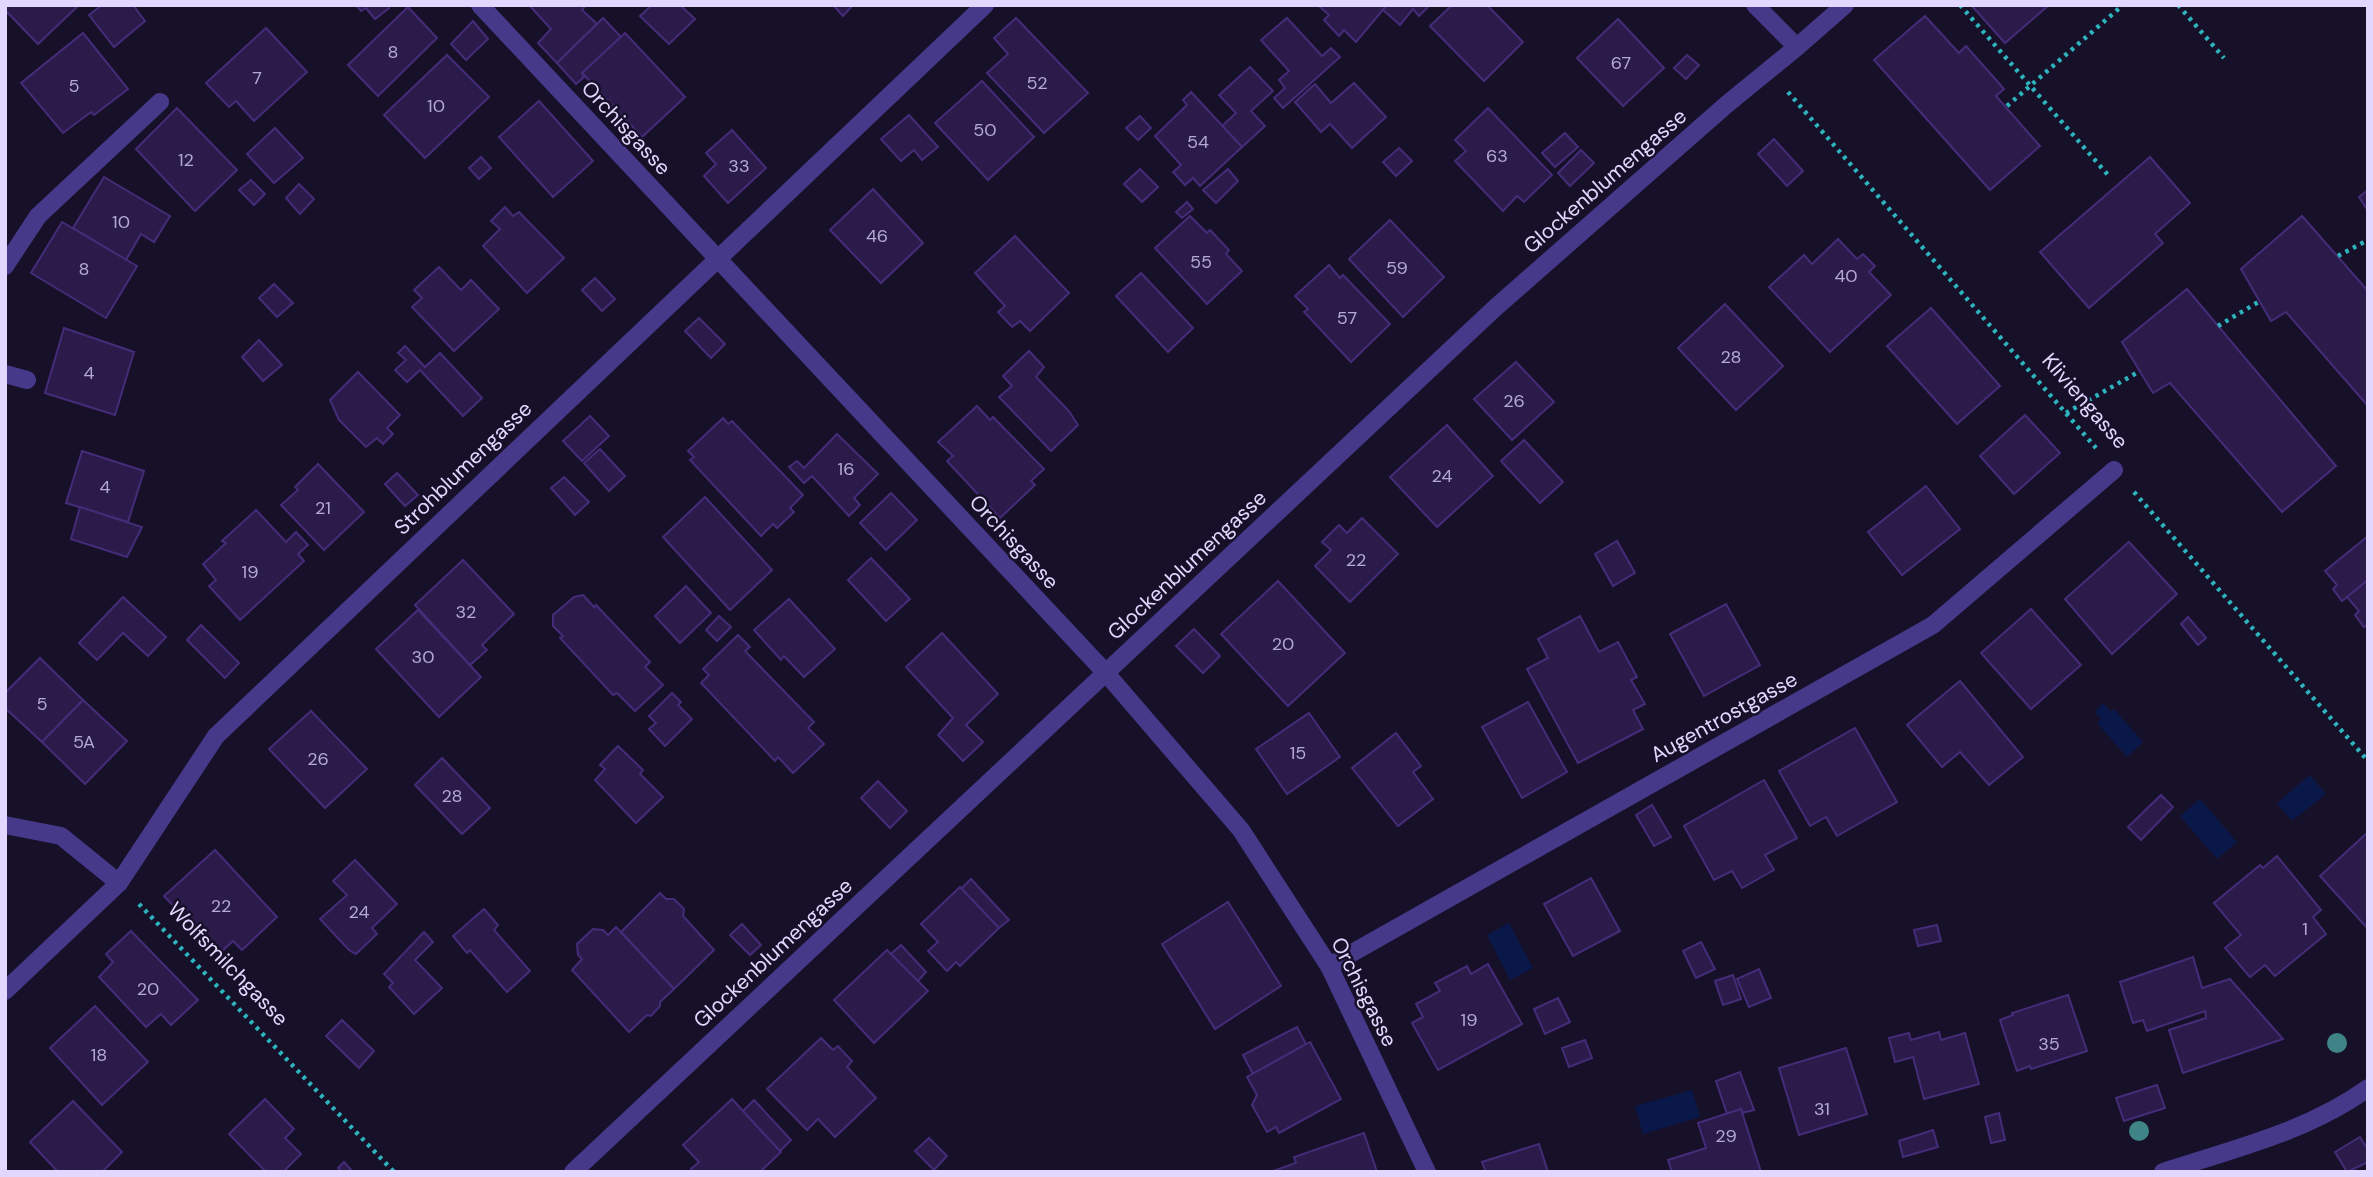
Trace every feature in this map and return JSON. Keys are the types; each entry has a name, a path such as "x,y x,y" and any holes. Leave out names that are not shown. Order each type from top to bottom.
{"street":[{"name":"Orchisgasse","path":"481,5 1105,672 1241,831 1329,966 1427,1172"},
{"name":"Strohblumengasse","path":"5,991 119,883 216,736 985,5"},
{"path":"1755,5 1797,47"},
{"name":"Glockenblumengasse","path":"573,1172 1495,308 1726,105 1845,5"},
{"path":"5,266 38,216 160,102"},
{"path":"5,374 27,380"},
{"name":"Augentrostgasse","path":"1329,966 1933,625 2114,470"},
{"path":"5,825 61,836 119,883"},
{"path":"2163,1172 2303,1126 2368,1088"}],"path":[{"path":"1960,5 2108,175"},
{"path":"2007,106 2123,5"},
{"path":"2179,5 2224,58"},
{"name":"Kliviengasse","path":"1770,70 2368,761"},
{"path":"2338,257 2368,240"},
{"path":"2218,326 2260,301"},
{"path":"2066,413 2140,371"},
{"name":"Wolfsmilchgasse","path":"119,883 394,1172"}],"water":[{"path":"2103,703 2110,711 2114,709 2143,742 2127,757 2097,723 2101,719 2095,712"},
{"path":"2310,775 2326,794 2292,821 2277,803"},
{"path":"2200,799 2237,842 2217,859 2180,816"},
{"path":"1509,923 1533,968 1510,980 1487,935"},
{"path":"1692,1090 1700,1117 1643,1134 1635,1106"}],"building":[{"path":"5,5 79,5 38,44 5,10"},
{"path":"102,5 133,5 145,21 114,47 89,15"},
{"path":"356,5 387,5 389,8 375,19 366,8 361,11"},
{"path":"529,5 586,5 582,10 597,24 557,63 538,43 551,29"},
{"path":"652,5 680,5 695,19 669,44 640,16"},
{"path":"833,5 853,5 843,16"},
{"path":"1318,5 1387,5 1356,42 1344,30 1339,36 1324,20 1329,15"},
{"path":"1387,5 1430,5 1419,16 1413,9 1400,25 1383,10"},
{"path":"1452,5 1487,5 1523,42 1484,81 1430,26"},
{"path":"1971,5 2049,5 2005,43"},
{"path":"408,7 437,38 378,96 348,65"},
{"path":"1925,16 1959,53 1966,46 2004,89 1996,96 2040,146 1990,190 1874,60"},
{"path":"603,18 621,37 582,73 584,77 576,84 557,63"},
{"path":"1016,18 1088,93 1044,133 987,73 1008,54 994,38"},
{"path":"1287,18 1322,56 1331,48 1340,57 1283,108 1274,98 1285,88 1279,80 1289,71 1261,40"},
{"path":"1618,19 1664,68 1623,106 1577,58"},
{"path":"473,21 488,39 466,60 451,44"},
{"path":"266,28 307,72 254,121 236,101 229,107 206,83"},
{"path":"83,33 128,89 94,115 91,112 63,133 21,83"},
{"path":"625,33 685,97 642,137 582,73"},
{"path":"447,55 489,97 425,158 384,115"},
{"path":"1687,55 1699,65 1686,79 1674,68"},
{"path":"1250,67 1273,91 1251,111 1265,126 1242,147 1222,126 1236,113 1219,95"},
{"path":"982,81 1034,137 988,180 935,123"},
{"path":"1354,83 1386,117 1352,148 1330,124 1321,132 1295,102 1315,84 1331,103"},
{"path":"1191,92 1242,147 1200,186 1193,178 1185,185 1173,172 1181,165 1155,136 1187,105 1183,100"},
{"path":"539,101 593,161 553,197 499,137"},
{"path":"177,108 237,170 195,211 136,149"},
{"path":"1488,108 1552,175 1524,202 1517,196 1503,211 1455,161 1466,151 1455,140"},
{"path":"909,115 938,147 922,160 914,150 901,161 881,139"},
{"path":"1140,116 1151,128 1138,140 1126,128"},
{"path":"275,128 303,158 274,183 247,154"},
{"path":"732,130 766,168 728,203 704,176 716,164 706,153"},
{"path":"1565,133 1578,147 1555,167 1542,153"},
{"path":"1774,139 1803,171 1787,186 1758,154"},
{"path":"1399,148 1412,161 1396,176 1383,162"},
{"path":"1581,150 1594,163 1570,186 1558,173"},
{"path":"481,157 491,168 479,179 469,168"},
{"path":"2150,157 2190,203 2155,234 2163,243 2089,308 2040,252"},
{"path":"1140,169 1158,187 1142,202 1124,184"},
{"path":"1228,169 1238,181 1216,203 1203,190"},
{"path":"104,177 170,216 154,242 141,234 126,260 73,228"},
{"path":"251,180 265,194 254,205 239,190"},
{"path":"299,184 314,199 300,214 286,198"},
{"path":"873,189 923,243 881,283 830,230"},
{"path":"2368,190 2368,211 2359,197"},
{"path":"1187,202 1193,209 1182,218 1176,212"},
{"path":"505,207 513,216 519,212 564,258 527,293 483,246 500,229 491,221"},
{"path":"1190,216 1207,233 1210,230 1229,250 1226,254 1242,271 1207,304 1155,248"},
{"path":"2302,216 2368,291 2368,406 2286,312 2271,321 2241,269"},
{"path":"1390,220 1444,277 1403,317 1349,259"},
{"path":"62,222 137,266 106,318 31,273"},
{"path":"1015,236 1069,293 1030,331 1020,321 1012,327 998,312 1005,306 975,273"},
{"path":"1838,239 1857,259 1863,254 1875,266 1869,272 1891,295 1830,352 1769,287 1804,255 1812,264"},
{"path":"1329,265 1340,278 1343,275 1390,324 1351,362 1304,312 1308,309 1295,296"},
{"path":"439,267 461,290 471,280 499,309 454,351 412,307 422,298 414,290"},
{"path":"1141,273 1193,328 1168,352 1116,296"},
{"path":"595,278 615,299 602,311 582,290"},
{"path":"274,284 293,303 277,317 259,298"},
{"path":"2187,289 2336,466 2282,512 2170,383 2153,393 2122,342"},
{"path":"1725,304 1783,366 1736,410 1678,348"},
{"path":"1931,308 2000,386 1957,424 1887,346"},
{"path":"699,318 725,344 711,358 685,331"},
{"path":"64,328 134,352 115,415 45,393"},
{"path":"259,340 282,365 263,381 242,357"},
{"path":"405,346 425,367 440,353 482,398 463,416 420,370 407,382 395,370 406,360 398,353"},
{"path":"1029,351 1044,367 1036,377 1069,411 1078,425 1051,451 999,397 1012,386 1003,376"},
{"path":"1516,362 1554,402 1512,440 1474,399"},
{"path":"358,372 400,415 387,428 393,434 383,444 377,438 366,447 339,420 330,400"},
{"path":"977,406 990,420 993,417 1044,469 1031,481 1035,485 1000,518 947,461 953,456 938,442"},
{"path":"2025,415 2060,453 2014,494 1980,456"},
{"path":"590,416 609,436 582,461 563,441"},
{"path":"723,418 728,424 732,421 803,495 790,508 794,512 777,528 773,524 761,536 690,460 694,457 688,451"},
{"path":"1447,425 1493,476 1437,527 1390,477"},
{"path":"837,434 878,474 854,498 860,505 849,516 812,476 804,483 789,467 797,461 804,468"},
{"path":"1524,440 1563,482 1540,503 1501,461"},
{"path":"600,449 625,476 609,491 584,463"},
{"path":"82,451 144,471 128,522 66,503"},
{"path":"318,464 364,512 324,550 281,505 298,490 295,487"},
{"path":"397,473 418,495 405,506 385,484"},
{"path":"564,477 589,502 575,515 551,488"},
{"path":"1926,486 1960,529 1902,575 1868,532"},
{"path":"891,493 917,520 886,550 860,523"},
{"path":"705,497 772,570 730,610 663,537"},
{"path":"80,507 142,527 127,557 71,539"},
{"path":"256,510 286,542 296,532 308,545 298,554 304,561 240,620 209,586 216,580 203,564 226,543 222,541"},
{"path":"1362,518 1398,554 1350,602 1315,566 1331,550 1322,542 1339,525 1347,533"},
{"path":"2368,536 2368,580 2342,601 2333,589 2337,585 2325,571"},
{"path":"1617,541 1635,573 1613,586 1595,554"},
{"path":"2129,542 2177,594 2112,654 2065,599"},
{"path":"871,558 910,599 886,621 848,580"},
{"path":"463,560 514,614 482,645 487,650 470,665 415,605"},
{"path":"2368,580 2368,624 2364,627 2355,615 2359,611 2347,597"},
{"path":"1278,581 1345,653 1288,706 1221,634"},
{"path":"686,586 711,613 680,643 655,616"},
{"path":"583,595 594,607 596,605 650,662 645,667 663,685 635,711 617,693 613,695 560,638 563,636 553,626 553,615 574,597"},
{"path":"123,597 166,637 148,656 123,633 97,660 79,643"},
{"path":"789,599 835,649 804,677 784,656 781,660 754,630"},
{"path":"1726,604 1760,665 1704,696 1670,634"},
{"path":"2031,609 2081,665 2031,709 1981,653"},
{"path":"418,610 481,677 439,717 376,649"},
{"path":"719,616 731,627 717,641 706,630"},
{"path":"1580,616 1599,652 1618,642 1637,677 1631,680 1645,704 1633,710 1643,729 1578,763 1527,669 1548,658 1538,639"},
{"path":"2188,617 2206,638 2198,645 2181,624"},
{"path":"201,625 239,663 225,678 187,640"},
{"path":"1194,629 1220,656 1203,673 1176,646"},
{"path":"942,633 998,694 966,725 983,742 963,761 938,735 953,718 906,667"},
{"path":"738,635 750,647 745,651 814,722 808,728 824,744 793,773 778,757 775,761 701,683 709,675 703,669"},
{"path":"40,658 83,700 42,742 5,708 5,693"},
{"path":"1960,681 2023,757 1989,785 1960,752 1942,767 1907,725"},
{"path":"672,693 681,702 678,705 692,719 665,746 649,729 656,723 649,716"},
{"path":"83,700 127,741 85,784 42,742"},
{"path":"1528,702 1567,772 1522,798 1482,727"},
{"path":"311,711 367,769 325,808 269,749"},
{"path":"1309,713 1340,757 1287,794 1256,749"},
{"path":"1855,728 1897,802 1837,836 1826,817 1810,826 1779,771"},
{"path":"1396,733 1421,766 1413,772 1433,799 1398,826 1352,768"},
{"path":"618,746 643,770 640,774 663,797 636,823 595,780 605,769 600,765"},
{"path":"442,758 490,808 462,834 415,785"},
{"path":"1764,780 1797,838 1765,855 1774,870 1742,888 1732,871 1714,880 1684,826"},
{"path":"878,781 907,811 890,828 861,798"},
{"path":"2161,795 2173,807 2141,840 2128,827"},
{"path":"1652,805 1671,837 1654,846 1636,815"},
{"path":"2368,832 2368,929 2320,876"},
{"path":"215,850 277,917 242,950 233,941 219,954 164,896"},
{"path":"2277,856 2321,910 2313,917 2326,934 2275,976 2265,965 2250,977 2225,948 2241,935 2214,903 2260,865 2263,868"},
{"path":"355,860 397,904 372,928 377,934 356,954 320,919 347,895 333,881"},
{"path":"1591,878 1620,931 1573,956 1544,904"},
{"path":"971,879 1009,920 999,928 961,889"},
{"path":"960,887 999,928 960,966 956,962 947,971 928,951 938,942 921,924"},
{"path":"660,893 666,899 674,899 684,909 683,916 714,950 674,989 621,932"},
{"path":"1228,902 1281,986 1215,1029 1162,944"},
{"path":"484,909 498,925 494,930 530,971 507,992 470,950 467,953 453,936"},
{"path":"742,924 761,945 750,955 730,935"},
{"path":"1937,925 1941,941 1918,946 1914,930"},
{"path":"616,927 674,989 660,1002 660,1006 651,1016 647,1015 629,1032 572,970 582,959 578,955 577,944 593,929 603,930 608,935"},
{"path":"131,931 198,1000 171,1025 161,1014 146,1027 99,977 113,962 106,954"},
{"path":"424,932 433,942 415,960 442,988 414,1014 389,987 393,983 384,974"},
{"path":"1701,942 1715,969 1696,978 1683,951"},
{"path":"901,945 926,972 917,982 891,954"},
{"path":"887,950 928,991 874,1043 834,1000"},
{"path":"2193,957 2202,988 2230,979 2283,1039 2183,1073 2169,1030 2206,1018 2205,1011 2147,1031 2143,1020 2133,1023 2120,982"},
{"path":"1488,964 1522,1024 1438,1070 1412,1023 1423,1017 1416,1004 1440,991 1435,983 1467,966 1471,974"},
{"path":"1759,969 1771,998 1749,1007 1737,979"},
{"path":"1733,975 1741,999 1723,1005 1715,981"},
{"path":"2068,995 2087,1051 2017,1071 2000,1020 2013,1015 2012,1013"},
{"path":"1558,998 1570,1022 1545,1034 1534,1009"},
{"path":"95,1006 148,1062 102,1105 50,1048"},
{"path":"342,1020 374,1051 359,1068 326,1036"},
{"path":"1297,1027 1306,1044 1253,1074 1243,1055"},
{"path":"1939,1032 1941,1040 1965,1033 1979,1084 1924,1099 1913,1057 1895,1062 1889,1038 1909,1033 1911,1040"},
{"path":"821,1038 833,1050 838,1046 852,1061 847,1067 876,1098 835,1137 818,1119 807,1130 767,1089"},
{"path":"1585,1040 1592,1058 1569,1067 1562,1048"},
{"path":"1310,1042 1341,1099 1279,1133 1276,1127 1267,1132 1252,1105 1257,1095 1247,1077"},
{"path":"1846,1048 1867,1114 1799,1135 1779,1068"},
{"path":"1740,1072 1754,1110 1742,1113 1741,1109 1727,1114 1716,1081"},
{"path":"2157,1085 2165,1108 2124,1121 2116,1098"},
{"path":"265,1099 294,1129 285,1138 301,1154 283,1172 266,1172 229,1134"},
{"path":"732,1099 781,1152 760,1172 693,1172 691,1169 699,1162 683,1145"},
{"path":"754,1100 791,1140 780,1151 743,1111"},
{"path":"73,1101 122,1152 102,1172 58,1172 30,1142"},
{"path":"1741,1109 1761,1172 1672,1172 1668,1160 1706,1148 1698,1123"},
{"path":"1999,1113 2005,1140 1991,1143 1985,1117"},
{"path":"1933,1130 1938,1147 1903,1157 1899,1141"},
{"path":"1364,1133 1377,1172 1270,1172 1296,1163 1294,1157"},
{"path":"2360,1137 2368,1150 2368,1162 2347,1172 2335,1152"},
{"path":"929,1138 947,1156 934,1170 915,1151"},
{"path":"1539,1144 1548,1172 1486,1172 1482,1162"},
{"path":"344,1162 353,1172 342,1172 338,1168"}]}
